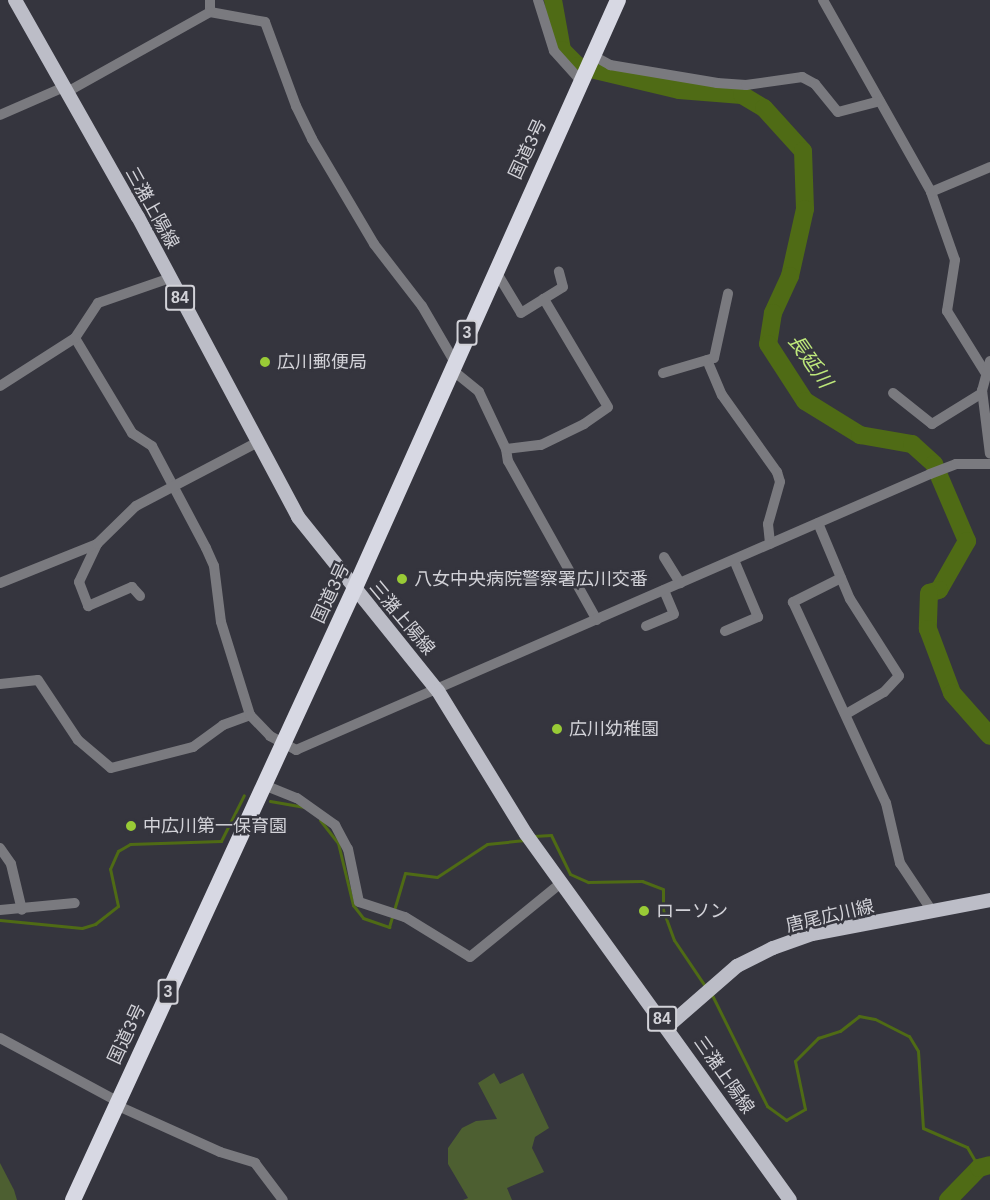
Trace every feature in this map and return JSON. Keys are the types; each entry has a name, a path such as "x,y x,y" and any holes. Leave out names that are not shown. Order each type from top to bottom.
{"highway":[{"name":"国道3号","path":"73,1200 354,590 452,365 580,79 618,0"}],"main road":[{"name":"三潴上陽線","path":"15,0 170,278 256,443 298,517 354,590 390,628 438,691 528,838 668,1027 790,1200"},
{"name":"唐尾広川線","path":"668,1027 737,966 773,948 812,934 990,900"}],"street":[{"path":"210,0 210,12"},
{"path":"538,0 554,51 580,79"},
{"path":"823,0 931,192 955,260 947,311 986,372"},
{"path":"0,115 65,90 210,12 265,22 296,106 312,140 374,244 422,306 452,365 478,392 506,449 508,462 543,518 597,620"},
{"path":"591,56 610,65 717,83 746,85 802,77 816,84 838,112 880,101"},
{"path":"931,192 990,167"},
{"path":"495,270 521,313 563,287 559,272"},
{"path":"0,386 75,338 98,303 170,278"},
{"path":"663,373 714,358 722,335 728,294"},
{"path":"506,449 542,445 584,424 608,407 544,299"},
{"path":"75,338 132,433 152,446 174,483 186,516 214,566 221,622 249,715 283,744 296,750 438,691 930,474 956,464 990,464"},
{"path":"707,360 722,395 777,472 780,482 768,524 770,544"},
{"path":"990,361 982,393 990,454"},
{"path":"892,393 932,424 982,393"},
{"path":"140,596 132,587 88,606 79,582 97,544 136,506 174,483 202,473 256,443"},
{"path":"818,523 841,578 899,676 884,692 846,714"},
{"path":"0,583 97,544"},
{"path":"664,556 680,583"},
{"path":"725,631 758,617 734,560"},
{"path":"841,578 793,602 886,803 900,863 932,911"},
{"path":"646,626 674,614 664,590"},
{"path":"0,684 38,680 78,740 111,768 193,747 223,725 249,715"},
{"path":"264,785 297,798 335,825 348,849 360,902 392,914 470,957 561,883"},
{"path":"0,848 11,864 21,910"},
{"path":"0,910 21,910 75,903"},
{"path":"0,1038 117,1103 220,1152 255,1163 283,1200"}],"green space":[{"path":"494,1073 500,1084 523,1073 549,1128 535,1137 532,1148 544,1172 507,1188 512,1200 463,1200 468,1198 448,1164 448,1148 462,1128 476,1121 497,1119 478,1083"},
{"path":"0,1163 14,1190 17,1200 0,1200"}],"waterway":[{"name":"長延川","path":"553,0 562,50 578,66 679,90 742,95 764,108 803,151 805,209 790,276 773,313 768,344 805,401 860,435 912,444 934,464 967,541 939,590 929,593 928,629 952,693 990,736"},
{"path":"0,920 82,928 95,924 118,906 110,869 118,851 130,844 221,841 244,795"},
{"path":"270,801 304,807"},
{"path":"320,820 338,843 353,905 363,918 389,927 405,873 437,877 487,844 525,840"},
{"path":"534,836 551,835 570,874 588,882 642,881 663,889 663,910 674,940 707,989"},
{"path":"711,993 767,1106 786,1120 805,1109 795,1061 818,1038 840,1031 859,1016 875,1019 909,1036 918,1051 923,1128 967,1147 979,1168"},
{"name":"長延川","path":"948,1200 979,1168 990,1165"}],"place":[{"name":"広川郵便局","path":"265,362"},
{"name":"八女中央病院警察署広川交番","path":"402,579"},
{"name":"広川幼稚園","path":"557,729"},
{"name":"中広川第一保育園","path":"131,826"},
{"name":"ローソン","path":"644,911"}]}
